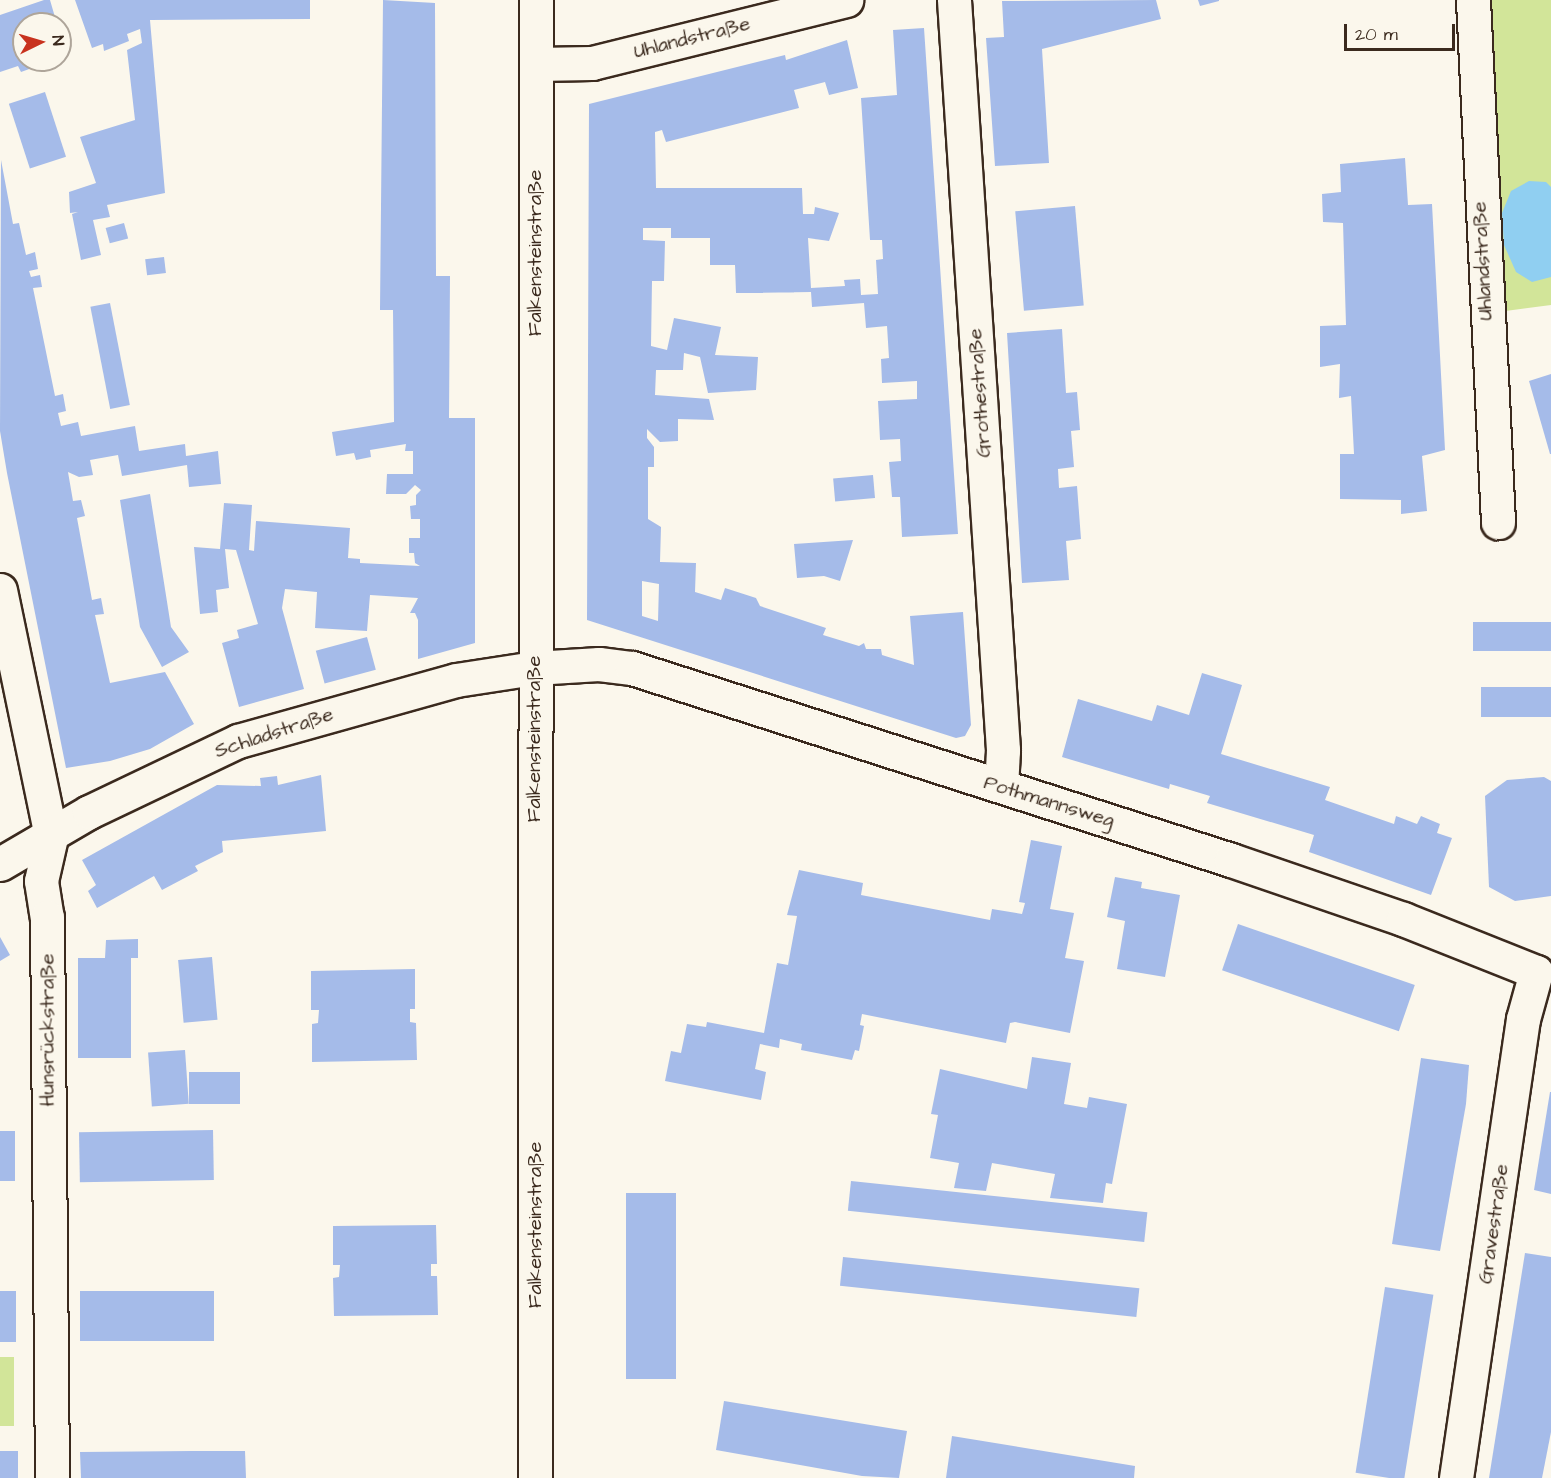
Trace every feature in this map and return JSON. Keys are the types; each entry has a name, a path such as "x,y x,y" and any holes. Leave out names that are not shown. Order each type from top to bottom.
{"street":[{"name":"Falkensteinstraße","path":"535,1478 536,0"},
{"name":"Uhlandstraße","path":"536,64 592,63 846,0"},
{"name":"Grothestraße","path":"954,0 1003,750 1001,786"},
{"name":"Uhlandstraße","path":"1473,0 1498,522"},
{"name":"Hunsrückstraße","path":"0,590 51,837 41,881 47,916 52,1478"},
{"name":"Pothmannsweg","path":"534,668 599,664 632,668 1347,898 1544,965"},
{"name":"Schladstraße","path":"0,864 51,837 89,812 238,741 456,680 534,668"},
{"name":"Gravestraße","path":"1456,1478 1523,1019 1544,965"}],"green space":[{"path":"1474,0 1551,0 1551,305 1498,312"},
{"path":"0,1357 14,1357 14,1426 0,1426"}],"water":[{"path":"1529,181 1546,182 1551,187 1551,277 1532,282 1516,272 1504,245 1502,213 1511,191"}],"building":[{"path":"44,0 50,0 54,12 12,12 12,68 0,72 0,15"},
{"path":"75,0 310,0 310,19 150,20 165,193 107,205 110,217 93,220 101,255 81,260 72,214 78,212 70,213 69,192 96,183 80,137 135,120 127,50 142,43 140,29 127,34 129,41 104,51 103,44 92,48"},
{"path":"383,0 435,3 436,276 450,276 449,418 475,418 475,643 418,659 418,620 415,613 410,613 418,598 370,595 367,631 315,628 317,592 285,589 282,608 304,689 239,707 222,643 239,638 237,630 258,624 236,550 225,549 229,588 216,590 218,612 200,614 194,547 220,549 224,503 252,505 249,550 254,551 256,521 350,528 348,558 360,559 360,563 420,566 415,563 414,553 409,553 409,538 420,538 420,519 411,519 410,506 416,505 416,495 421,490 415,485 406,494 386,494 387,474 413,474 413,451 405,451 406,444 370,450 371,457 356,460 354,453 336,456 332,432 394,422 393,310 380,310"},
{"path":"1156,0 1161,19 1042,49 1049,163 995,166 986,38 1004,37 1002,1"},
{"path":"1198,0 1219,0 1219,1 1200,6"},
{"path":"924,28 958,534 902,537 900,497 892,497 889,462 901,461 900,439 880,440 878,401 917,399 917,381 882,383 881,359 889,358 887,326 866,328 864,303 812,307 811,292 736,293 735,265 710,265 710,238 671,238 671,228 643,228 643,240 665,241 664,281 652,281 651,346 667,350 674,318 721,327 715,355 758,357 756,390 708,393 700,357 684,353 683,370 656,370 655,395 709,399 714,420 678,419 678,441 660,442 647,429 647,438 654,447 654,467 648,467 648,519 661,527 660,562 696,563 695,592 721,600 725,588 756,598 760,606 826,628 823,635 859,646 864,643 866,649 881,649 882,655 914,665 910,616 963,612 971,725 965,736 956,738 587,620 589,104 785,55 786,60 847,40 858,88 829,95 825,82 794,90 799,108 666,142 662,130 655,132 656,188 802,188 803,214 814,214 815,207 839,213 829,241 808,238 811,288 845,286 844,280 860,279 861,295 878,294 876,260 883,259 882,240 870,240 861,98 897,95 893,30","holes":["642,581 659,584 658,621 642,616"]},
{"path":"45,92 66,157 30,168 9,104"},
{"path":"1405,158 1408,205 1432,204 1445,450 1422,456 1427,511 1401,514 1401,500 1340,499 1340,454 1354,454 1351,396 1339,398 1340,364 1320,367 1320,326 1346,325 1343,223 1323,222 1322,194 1341,192 1340,164"},
{"path":"1,160 13,224 19,223 26,255 35,252 38,269 29,271 31,277 40,275 42,287 33,288 55,396 63,394 66,411 58,413 61,426 78,422 81,436 135,426 139,451 185,444 186,456 218,451 221,484 189,487 187,465 122,476 118,455 90,460 93,475 79,477 68,472 73,501 81,500 85,516 77,518 92,600 101,598 104,614 95,615 110,683 165,672 194,724 150,749 110,761 66,768 0,431"},
{"path":"1075,206 1084,306 1024,311 1015,211"},
{"path":"124,223 128,238 110,243 106,228"},
{"path":"164,257 166,273 147,275 145,259"},
{"path":"110,303 130,405 110,409 90,307"},
{"path":"1062,329 1066,393 1077,392 1080,430 1071,431 1074,467 1058,469 1059,488 1077,486 1081,539 1066,541 1069,580 1022,583 1007,333"},
{"path":"1551,374 1551,454 1550,454 1529,381"},
{"path":"873,475 875,498 835,501 833,478"},
{"path":"150,494 171,627 189,652 162,667 140,627 120,500"},
{"path":"853,540 840,581 824,576 797,578 794,544"},
{"path":"1473,622 1551,622 1551,651 1473,651"},
{"path":"367,637 376,670 325,684 316,651"},
{"path":"1202,673 1242,685 1221,754 1330,787 1325,800 1394,824 1396,816 1417,824 1421,816 1440,824 1437,833 1452,838 1431,895 1309,852 1314,835 1207,803 1210,796 1170,784 1169,789 1062,757 1078,699 1152,721 1157,705 1189,715"},
{"path":"1481,687 1551,687 1551,717 1481,717"},
{"path":"321,775 326,831 222,841 223,852 195,866 198,871 162,890 154,876 97,908 88,891 96,885 82,860 217,785 261,786 260,778 277,776 278,785"},
{"path":"1544,777 1551,781 1551,896 1515,901 1489,887 1485,796 1507,780"},
{"path":"1031,840 1062,846 1050,909 1074,913 1065,958 1084,961 1070,1033 1015,1022 1010,1023 1006,1043 862,1014 860,1025 864,1026 859,1051 855,1050 852,1060 801,1050 802,1044 780,1039 779,1048 760,1044 755,1069 766,1072 761,1100 665,1081 671,1051 681,1053 687,1024 706,1027 707,1022 764,1033 777,963 788,965 797,916 787,915 799,870 863,883 861,895 990,920 992,909 1022,914 1025,903 1019,902"},
{"path":"1115,877 1142,882 1141,888 1180,895 1165,977 1117,969 1125,921 1107,917"},
{"path":"1238,924 1415,985 1399,1031 1222,970"},
{"path":"0,937 10,955 0,961"},
{"path":"138,939 138,958 131,958 131,1058 78,1058 78,958 105,958 106,940"},
{"path":"212,957 217,1020 184,1023 178,960"},
{"path":"415,969 415,1009 410,1009 410,1022 416,1023 417,1060 312,1062 312,1024 318,1023 319,1010 311,1010 311,971"},
{"path":"185,1050 189,1104 152,1106 148,1053"},
{"path":"1032,1057 1071,1063 1064,1104 1087,1108 1089,1097 1127,1104 1112,1184 1106,1183 1103,1203 1050,1198 1055,1174 992,1163 986,1191 954,1188 959,1163 930,1158 938,1115 931,1114 940,1069 1027,1089"},
{"path":"1421,1058 1469,1065 1466,1104 1440,1251 1392,1244"},
{"path":"189,1072 240,1072 240,1104 189,1104"},
{"path":"1551,1092 1551,1194 1534,1190"},
{"path":"213,1130 214,1180 80,1182 79,1132"},
{"path":"0,1131 15,1131 15,1181 0,1181"},
{"path":"851,1181 1147,1212 1144,1242 848,1211"},
{"path":"626,1193 676,1193 676,1379 626,1379"},
{"path":"436,1225 437,1264 431,1264 431,1276 437,1276 438,1315 334,1316 333,1278 339,1277 340,1265 333,1265 333,1226"},
{"path":"1525,1253 1551,1257 1551,1432 1542,1478 1489,1478"},
{"path":"843,1257 1139,1288 1136,1317 840,1286"},
{"path":"1385,1287 1433,1295 1404,1478 1356,1473"},
{"path":"0,1291 16,1291 16,1342 0,1342"},
{"path":"80,1291 214,1291 214,1341 80,1341"},
{"path":"724,1401 907,1431 899,1478 862,1476 716,1450"},
{"path":"952,1436 1135,1466 1134,1478 946,1478"},
{"path":"0,1451 18,1451 18,1478 0,1478"},
{"path":"245,1451 246,1478 81,1478 80,1452"}]}
